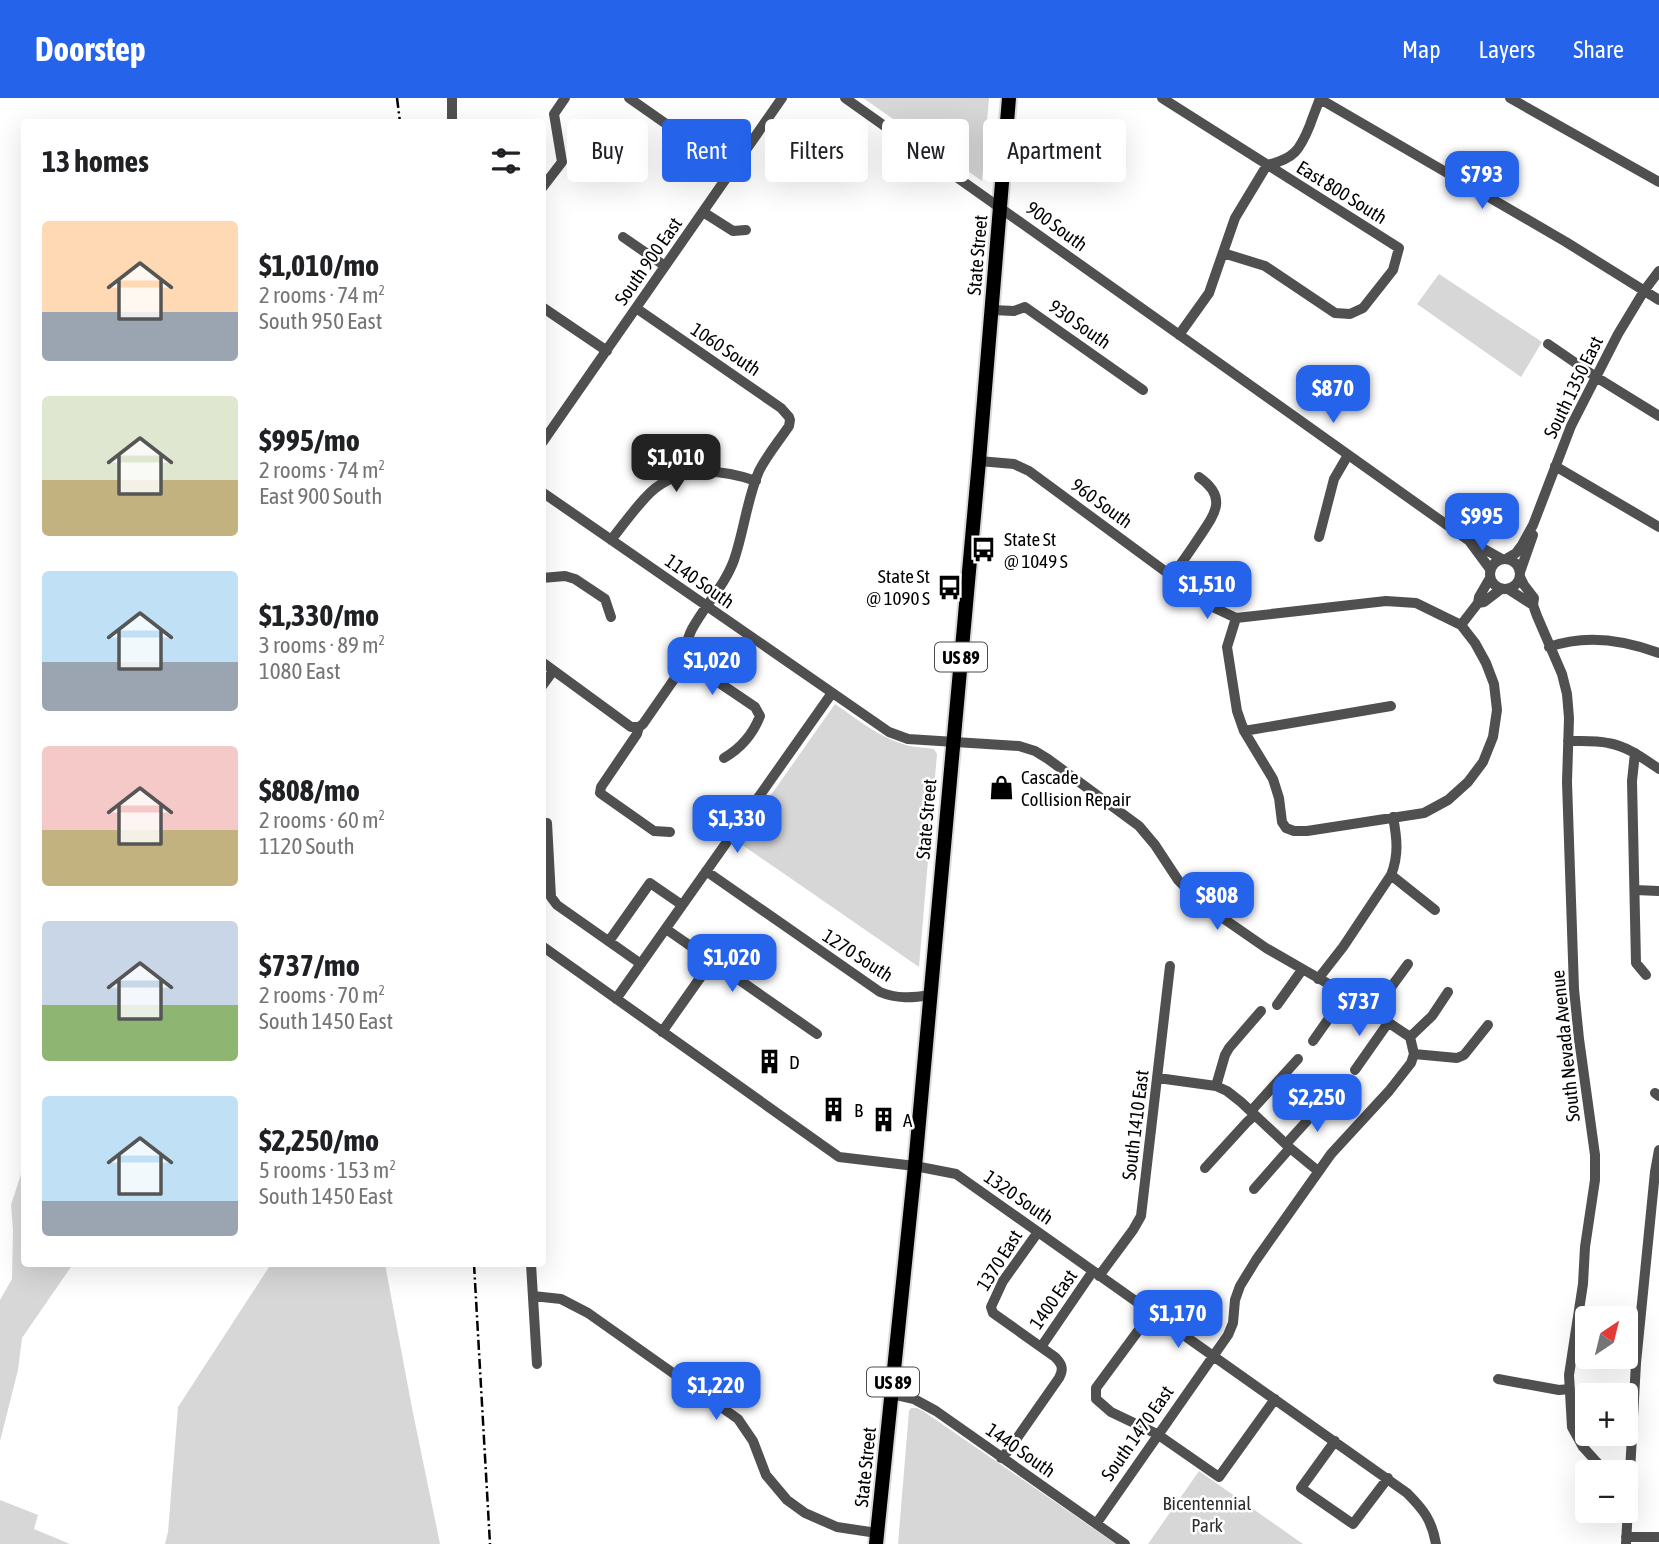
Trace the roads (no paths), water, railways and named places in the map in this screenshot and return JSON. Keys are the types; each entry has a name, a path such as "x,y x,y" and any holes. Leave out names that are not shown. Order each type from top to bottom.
{"main road":[{"name":"State Street","path":"877,1539 915,1166 1009,98"}],"street":[{"path":"452,98 452,119"},
{"path":"546,183 562,162 554,114 565,98"},
{"path":"629,98 662,121"},
{"name":"South 900 East","path":"751,143 782,98"},
{"name":"900 South","path":"845,98 1468,540"},
{"name":"East 800 South","path":"1162,98 1399,248 1393,270 1363,308 1350,314 1335,313 1265,266 1223,253"},
{"path":"1510,98 1659,182"},
{"path":"1179,335 1209,293 1235,218 1267,165 1287,159 1300,147 1320,99 1566,242 1659,300"},
{"name":"South 900 East","path":"546,437 724,182"},
{"path":"703,212 733,231 746,230"},
{"path":"623,237 665,266"},
{"name":"South 1350 East","path":"1504,559 1516,553 1533,525 1571,426 1618,334 1659,271"},
{"name":"930 South","path":"992,310 1014,311 1026,307 1143,390"},
{"name":"1060 South","path":"636,308 789,416 790,424 768,456 756,481"},
{"path":"546,310 607,351"},
{"path":"1548,344 1659,416"},
{"path":"1319,537 1334,480 1348,455"},
{"name":"960 South","path":"979,461 1014,464 1029,471 1215,608 1236,618"},
{"path":"1555,466 1659,527"},
{"path":"611,540 647,495 667,480 695,471 719,472 756,481 734,559 725,580 689,636 677,675 639,727 600,789 600,793 654,831 670,832"},
{"path":"1172,576 1215,514 1216,500 1210,485 1199,477"},
{"name":"1140 South","path":"546,495 878,726 908,739 1020,746 1048,759 1139,827 1155,845 1178,880 1201,903 1266,948 1346,994 1410,1037"},
{"name":"South 1350 East","path":"1520,574 1533,537 1533,525"},
{"path":"1468,540 1515,563 1520,574 1516,585 1478,603"},
{"path":"1468,540 1490,573 1494,585 1534,606"},
{"path":"1461,625 1478,603 1495,562 1504,559"},
{"name":"South Nevada Avenue","path":"1520,574 1534,598 1534,606 1562,674 1567,694 1574,989 1595,1155 1595,1180 1569,1375 1572,1427 1583,1447 1595,1460"},
{"path":"546,578 565,576 575,579 605,599 611,617"},
{"path":"1386,601 1416,603 1461,625 1486,663 1494,684 1497,710 1493,737 1483,762 1468,782 1448,800 1424,813 1307,831 1286,828 1282,822 1273,779 1244,731 1237,711 1227,647 1236,618 1386,601"},
{"path":"1549,647 1568,641 1607,640 1659,653"},
{"path":"684,659 755,707 760,716 738,750 724,758"},
{"path":"546,666 631,727 639,727"},
{"path":"546,681 553,671"},
{"path":"616,999 832,693"},
{"path":"1244,731 1391,706"},
{"path":"1568,741 1615,744 1659,769"},
{"path":"1635,753 1632,781 1636,963 1646,975"},
{"path":"1318,979 1391,875 1396,863 1398,843 1393,817"},
{"path":"547,823 551,897 557,905 641,964"},
{"name":"1270 South","path":"706,871 870,986 891,997 930,995"},
{"path":"1391,875 1435,910"},
{"path":"609,941 650,883 682,905"},
{"path":"1635,890 1659,891"},
{"path":"666,929 817,1034"},
{"name":"1320 South","path":"546,949 839,1157 956,1174 1388,1478 1424,1509 1436,1544"},
{"path":"662,1032 712,961"},
{"path":"1373,1012 1408,964"},
{"name":"South 1410 East","path":"1096,1274 1133,1230 1141,1216 1170,966"},
{"path":"1277,1005 1302,970"},
{"path":"1448,992 1432,1016 1410,1037 1414,1054 1457,1058 1464,1055 1488,1025"},
{"path":"1313,1041 1346,994"},
{"path":"1216,1086 1229,1048 1261,1011"},
{"path":"1355,1070 1388,1023"},
{"name":"South 1470 East","path":"1096,1524 1228,1335 1240,1286 1318,1171 1411,1063 1414,1054"},
{"path":"1205,1168 1298,1059"},
{"path":"1158,1078 1216,1086 1227,1091 1318,1171"},
{"path":"1254,1189 1324,1102"},
{"path":"1629,1460 1636,1363 1659,1150"},
{"name":"1370 East","path":"1038,1232 1003,1281 991,1307 993,1313 1041,1347"},
{"path":"531,1267 537,1364"},
{"name":"1400 East","path":"1041,1347 1096,1274"},
{"path":"533,1296 561,1299 588,1313 738,1419 753,1441 766,1475 787,1500 805,1513 877,1539"},
{"path":"1152,1312 1096,1388 1096,1399 1111,1412 1157,1434 1219,1477 1275,1399"},
{"path":"1001,1458 1059,1378 1062,1368 1059,1361 1041,1347"},
{"path":"1498,1379 1559,1390 1570,1389"},
{"name":"1440 South","path":"892,1394 927,1405 1125,1544"},
{"path":"1335,1441 1301,1488 1353,1524 1388,1478"},
{"path":"1627,1523 1626,1541 1659,1538"}],"railway":[{"path":"397,98 400,119"},
{"path":"474,1267 490,1544"}],"place":[{"name":"State St @ 1049 S","path":"984,550"},
{"name":"State St @ 1090 S","path":"950,587"},
{"name":"Cascade Collision Repair","path":"1001,788"},
{"name":"D","path":"769,1062"},
{"name":"B","path":"834,1110"},
{"name":"A","path":"883,1120"}],"park label":[{"name":"Bicentennial Park","path":"1207,1514"}]}
